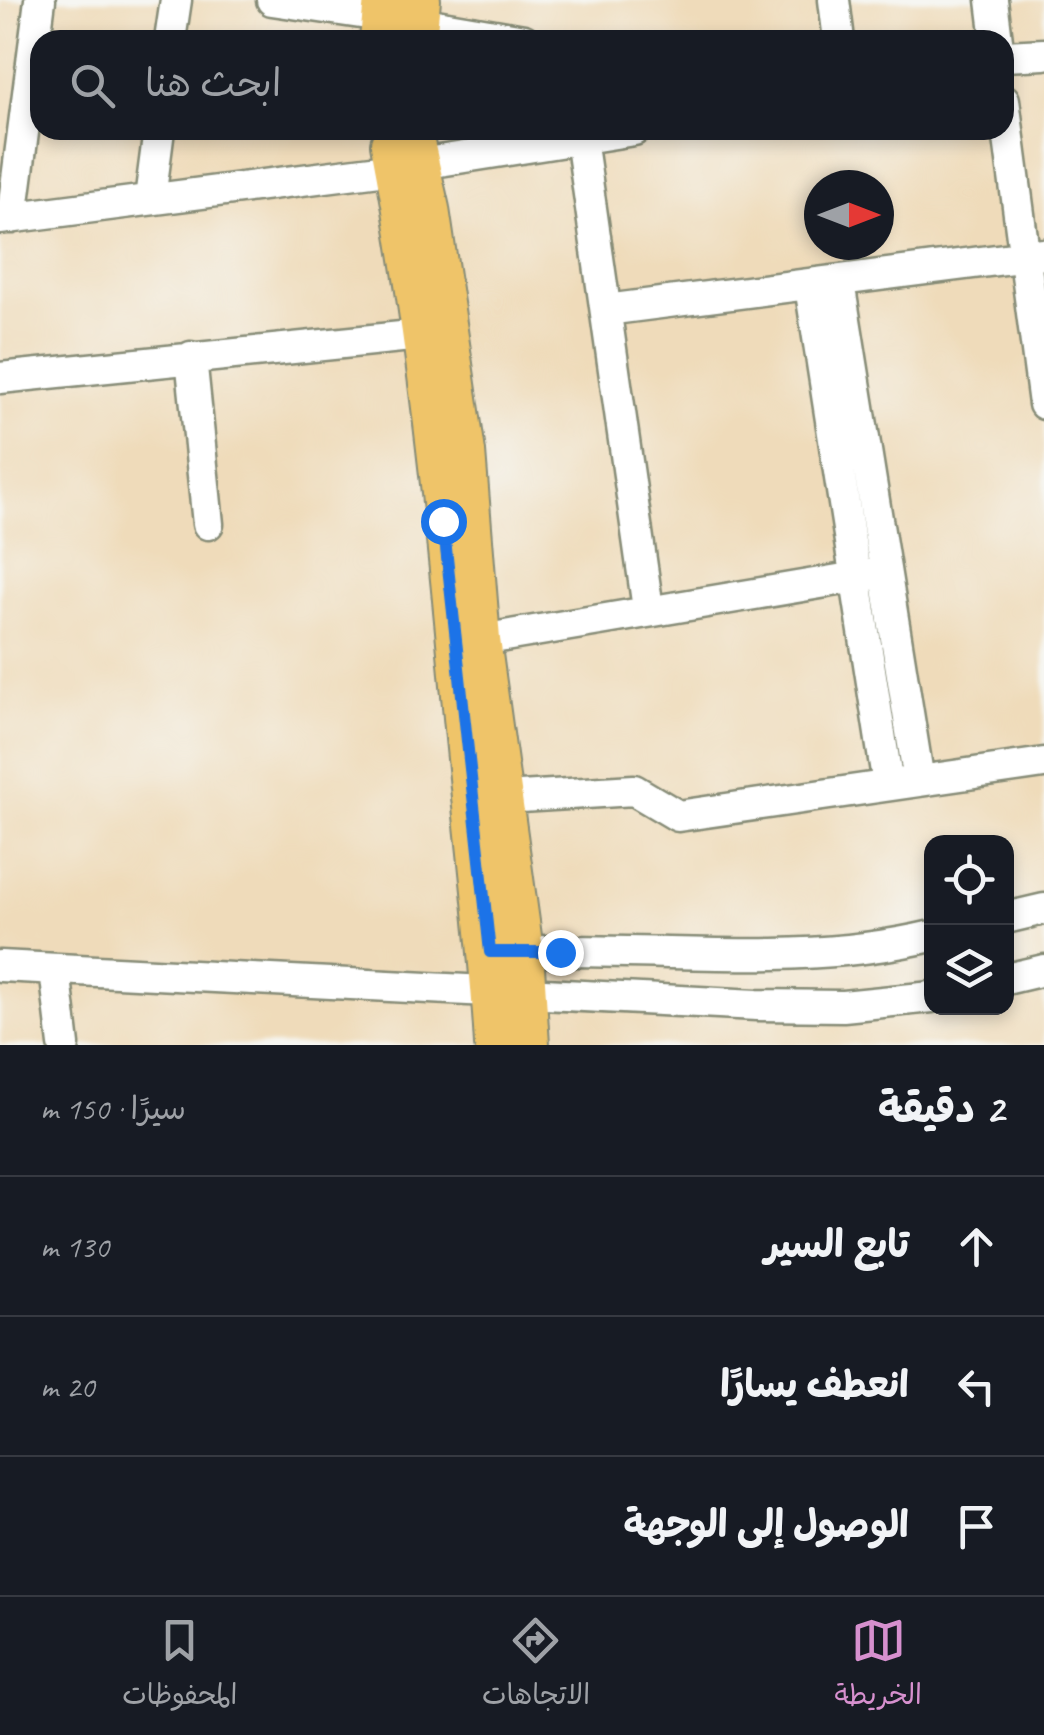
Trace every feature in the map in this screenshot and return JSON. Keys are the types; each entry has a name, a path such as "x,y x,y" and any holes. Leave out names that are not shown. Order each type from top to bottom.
{"main road":[{"path":"408,153 421,334 507,952"},
{"path":"408,153 430,210 466,452 482,640 504,798 508,994 494,1045"},
{"path":"508,994 530,1045"}],"street":[{"path":"35,30 40,0"},
{"path":"172,30 176,0"},
{"path":"272,0 381,19"},
{"path":"834,0 838,30"},
{"path":"992,0 996,30"},
{"path":"419,21 469,30"},
{"path":"1014,56 1044,54"},
{"path":"30,64 6,218 150,199 408,153 559,140"},
{"path":"150,199 158,140"},
{"path":"582,140 648,609"},
{"path":"1012,140 1034,256 1044,404"},
{"path":"606,310 1034,256"},
{"path":"825,284 904,783"},
{"path":"0,378 421,334"},
{"path":"192,358 208,524"},
{"path":"482,640 871,574"},
{"path":"504,798 634,790 678,816 1044,762"},
{"path":"1014,916 1044,908"},
{"path":"507,952 784,957 874,950 924,938"},
{"path":"0,966 508,994 843,1006 924,998"},
{"path":"55,970 64,1045"},
{"path":"1014,977 1044,970"}],"route":[{"path":"443,521 490,952 560,952"}]}
